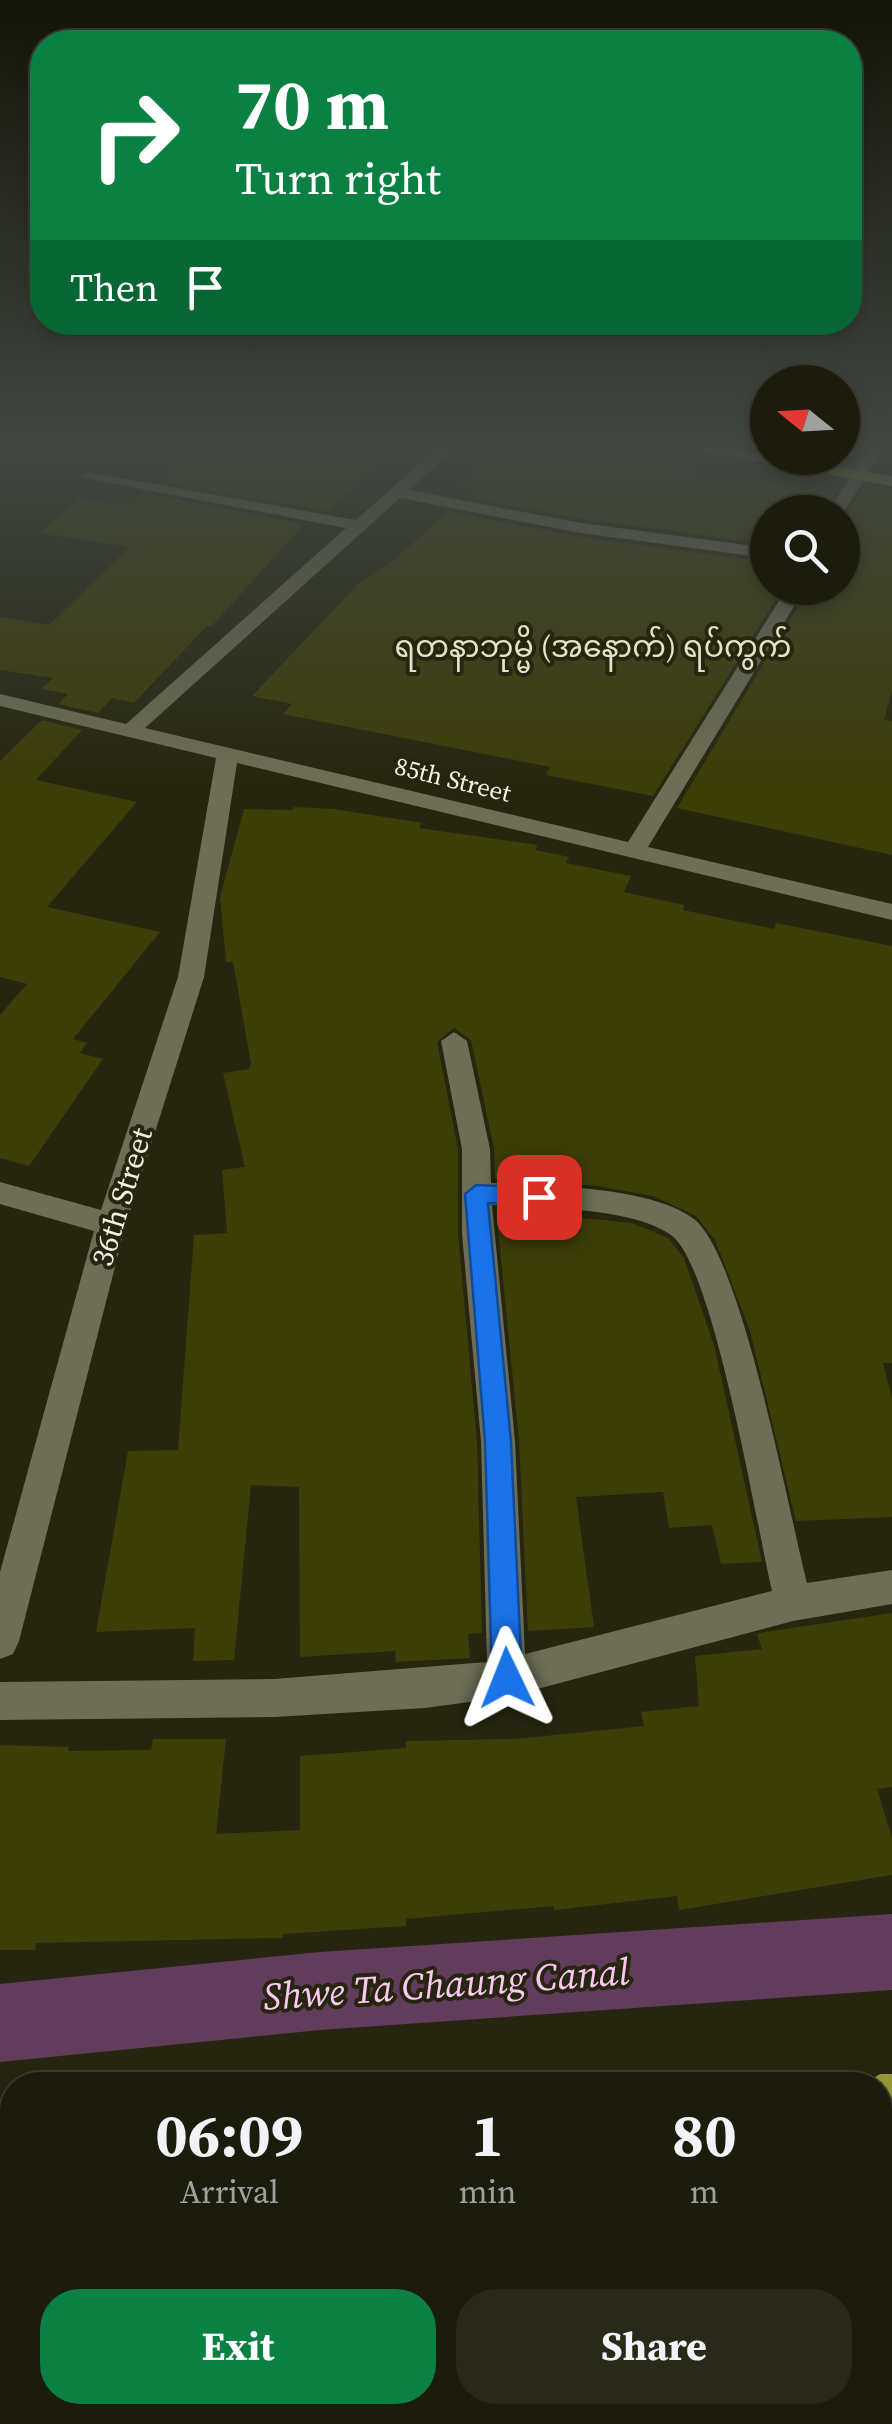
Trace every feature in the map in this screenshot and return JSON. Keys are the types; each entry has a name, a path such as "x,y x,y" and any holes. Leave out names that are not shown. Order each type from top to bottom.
{"street":[{"path":"131,730 328,557"},
{"path":"633,852 786,605"},
{"name":"85th Street","path":"0,700 228,751 892,912"},
{"name":"36th Street","path":"0,1641 112,1224 190,977 228,751"},
{"path":"454,1041 476,1149 476,1194 498,1442 507,1678"},
{"path":"0,1193 112,1224"},
{"path":"476,1194 539,1197 660,1216 688,1230 718,1294 793,1602"},
{"path":"0,1701 274,1698 507,1678 793,1602 892,1587"}],"building":[{"path":"119,557 274,557 134,703 112,698 98,713 58,704 68,694 41,689 53,678 0,670 0,617 49,625"},
{"path":"397,557 731,557 750,560 750,605 772,605 653,796 546,775 550,767 283,714 292,704 252,696 358,584"},
{"path":"860,557 892,557 892,690 884,720 892,721 892,855 677,808 799,605 860,605"},
{"path":"42,720 82,730 36,780 137,802 47,907 160,932 73,1039 87,1043 80,1053 103,1059 29,1166 0,1158 0,1015 27,984 0,977 0,761"},
{"path":"244,809 334,809 422,823 419,828 538,845 535,850 569,857 566,863 631,876 624,892 684,905 683,910 774,929 776,923 892,946 892,1363 883,1363 892,1398 892,1517 796,1521 750,1331 715,1240 696,1216 653,1196 597,1186 495,1179 494,1148 471,1040 454,1028 437,1042 458,1149 458,1234 477,1441 482,1633 468,1634 470,1658 396,1662 395,1651 300,1657 299,1487 251,1485 234,1660 193,1661 195,1628 96,1632 128,1451 178,1450 194,1235 227,1233 222,1170 245,1167 223,1073 249,1069 251,1063 233,962 226,962 220,897"},
{"path":"496,1209 632,1223 668,1238 684,1258 714,1345 762,1562 721,1564 712,1525 669,1528 663,1492 576,1497 594,1627 528,1631 519,1441"},
{"path":"892,1613 892,1787 877,1789 892,1838 892,1875 679,1910 677,1896 554,1910 554,1906 406,1919 406,1926 283,1934 283,1938 36,1943 35,1950 0,1950 0,1745 69,1747 68,1751 151,1750 153,1739 226,1739 216,1834 300,1830 300,1756 406,1748 406,1741 515,1739 644,1726 641,1712 699,1706 695,1656 762,1649 757,1634 765,1632"}],"waterway":[{"name":"Shwe Ta Chaung Canal","path":"0,2023 320,1991 892,1952"}],"district":[{"name":"ရတနာဘုမ္မိ (အနောက်) ရပ်ကွက်","path":"593,647"}],"route":[{"path":"507,1678 498,1442 476,1194 539,1197"}]}
